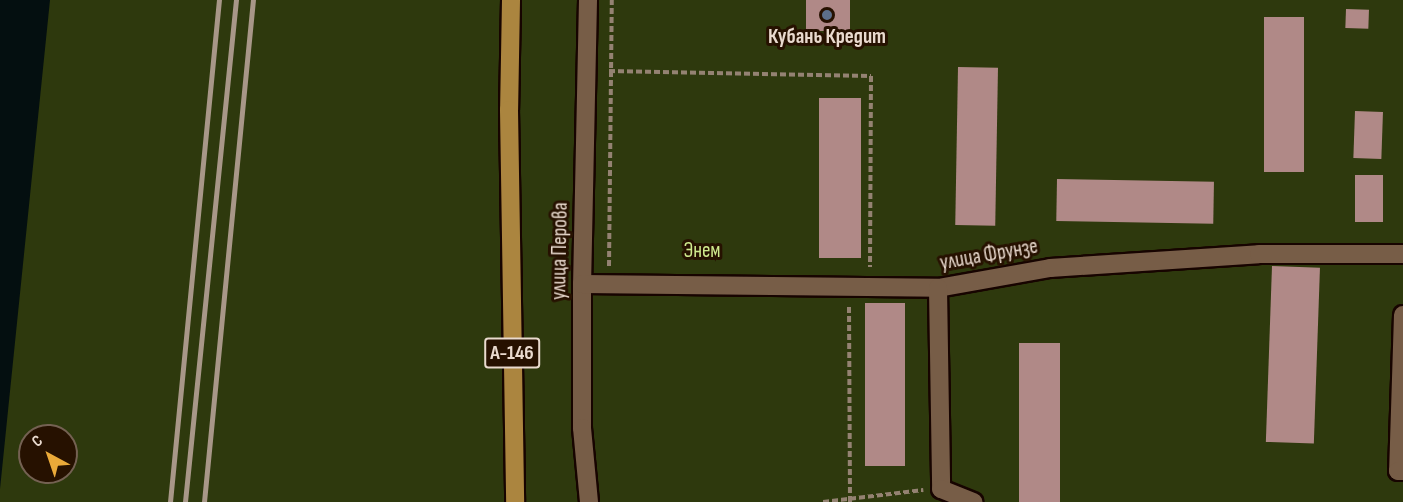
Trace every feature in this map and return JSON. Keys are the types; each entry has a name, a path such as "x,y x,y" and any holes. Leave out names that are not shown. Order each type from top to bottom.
{"highway":[{"name":"А-146","path":"511,0 510,204 515,502"}],"street":[{"name":"улица Перова","path":"588,0 582,284 582,428 589,502"},
{"name":"улица Фрунзе","path":"582,284 938,288 1050,268 1259,254 1403,254"},
{"path":"938,288 941,489 974,502"},
{"path":"1403,315 1398,471 1403,471"}],"path":[{"path":"609,285 609,71 612,0"},
{"path":"609,71 871,76 870,286"},
{"path":"849,286 850,500"},
{"path":"823,502 941,489"}],"green space":[{"name":"Энем","path":"0,0 1403,0 1403,502 0,502"}],"shaded area":[{"path":"0,0 50,0 0,489"}],"building":[{"name":"Кубань Кредит","path":"806,0 850,0 850,31 806,31"},
{"path":"1346,9 1369,10 1368,29 1345,28"},
{"path":"1264,17 1304,17 1304,172 1264,172"},
{"path":"958,67 998,68 995,226 955,225"},
{"path":"819,98 861,98 861,258 819,258"},
{"path":"1355,111 1383,112 1381,159 1353,158"},
{"path":"1355,175 1383,175 1383,222 1355,222"},
{"path":"1057,179 1214,182 1213,224 1056,221"},
{"path":"1272,266 1320,268 1314,444 1266,442"},
{"path":"865,303 905,303 905,466 865,466"},
{"path":"1019,343 1060,343 1060,502 1019,502"}],"railway":[{"path":"170,502 219,0"},
{"path":"185,502 236,0"},
{"path":"204,502 253,0"}],"place":[{"name":"Кубань Кредит","path":"827,15"}]}
